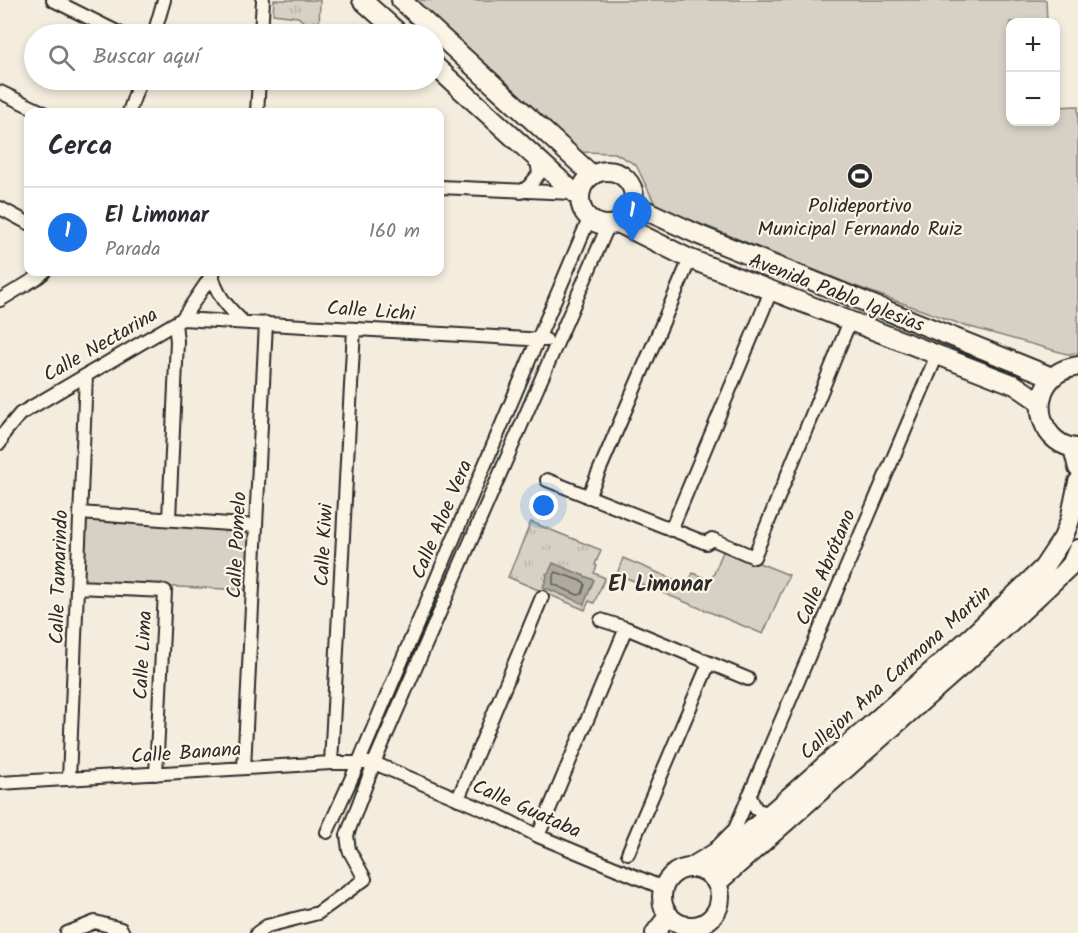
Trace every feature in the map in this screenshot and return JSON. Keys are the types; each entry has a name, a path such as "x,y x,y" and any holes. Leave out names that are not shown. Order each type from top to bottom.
{"street":[{"path":"53,0 100,24"},
{"path":"157,24 164,0"},
{"path":"262,24 263,0"},
{"path":"362,0 389,24"},
{"path":"401,0 427,24"},
{"path":"444,39 592,175"},
{"path":"444,74 576,195 589,219 598,224 613,225 628,216 634,204 631,183 623,175 613,171 602,171 592,175 576,195"},
{"path":"130,108 137,90"},
{"path":"257,108 258,90"},
{"path":"0,92 34,108"},
{"path":"521,192 539,174 537,159"},
{"path":"444,187 576,195"},
{"name":"Avenida Pablo Iglesias","path":"634,204 699,236 1052,377"},
{"path":"0,208 24,221"},
{"name":"Calle Aloe Vera","path":"327,832 589,219"},
{"name":"Avenida Pablo Iglesias","path":"613,225 690,259 1015,386 1040,402"},
{"name":"Calle Aloe Vera","path":"257,933 267,926 318,913 365,879 349,850 347,835 374,763 557,339 613,225"},
{"path":"588,497 690,259"},
{"path":"0,300 39,276"},
{"name":"Calle Nectarina","path":"0,443 4,433 20,414 178,321 211,276"},
{"path":"213,276 214,287 224,304 242,321"},
{"path":"671,530 771,291"},
{"path":"169,519 178,321"},
{"name":"Calle Lichi","path":"178,321 242,321 538,341 557,339"},
{"path":"547,480 671,530 706,543 712,539 754,557 850,321"},
{"name":"Calle Pomelo","path":"244,768 266,323"},
{"name":"Calle Kiwi","path":"331,763 354,328"},
{"name":"Calle Abrótano","path":"684,868 714,850 735,829 937,355"},
{"path":"1078,366 1064,369 1052,377 1044,389 1040,402 1041,418 1048,431 1059,442 1076,448 1078,468"},
{"name":"Calle Tamarindo","path":"69,779 86,376"},
{"name":"Callejon Ana Carmona Martin","path":"711,877 770,814 973,635 1043,568 1063,538 1070,520 1078,482"},
{"path":"80,513 256,526"},
{"path":"1063,538 1076,560"},
{"name":"Callejon Ana Carmona Martin","path":"711,877 1002,630 1076,560"},
{"name":"Calle Lima","path":"77,587 165,591 156,774"},
{"path":"458,799 542,597"},
{"path":"601,620 626,628 748,679"},
{"path":"538,836 626,628"},
{"path":"628,853 709,663"},
{"name":"Calle Banana","path":"0,783 331,763 374,763"},
{"name":"Calle Guataba","path":"374,763 538,836 663,888"},
{"path":"749,795 756,809 770,814"},
{"path":"684,868 695,868 711,877 720,895 719,907 712,917 702,924 687,925 677,922 669,915 664,907 663,888 672,875 684,868"},
{"path":"655,933 669,915"},
{"path":"67,933 95,922 122,929 123,933"}],"green space":[{"path":"274,0 320,0 319,24 306,24 298,17 273,14"},
{"name":"Polideportivo Municipal Fernando Ruiz","path":"414,0 1046,0 1047,18 1006,18 1006,126 1060,126 1060,107 1078,106 1078,353 1067,354 963,325 852,285 656,206 636,165 615,153 581,152 444,27 444,24 440,24"},
{"path":"84,517 252,529 250,590 80,583"},
{"path":"531,522 601,550 594,573 605,578 594,603 589,601 585,610 508,577"},
{"path":"724,549 789,575 763,634 617,574 623,558 687,585 693,573 711,581"}],"water":[{"path":"553,563 594,580 584,604 543,587 546,574"}],"place":[{"name":"Polideportivo Municipal Fernando Ruiz","path":"860,176"},
{"name":"El Limonar","path":"632,242"}],"district":[{"name":"El Limonar","path":"660,583"}]}
